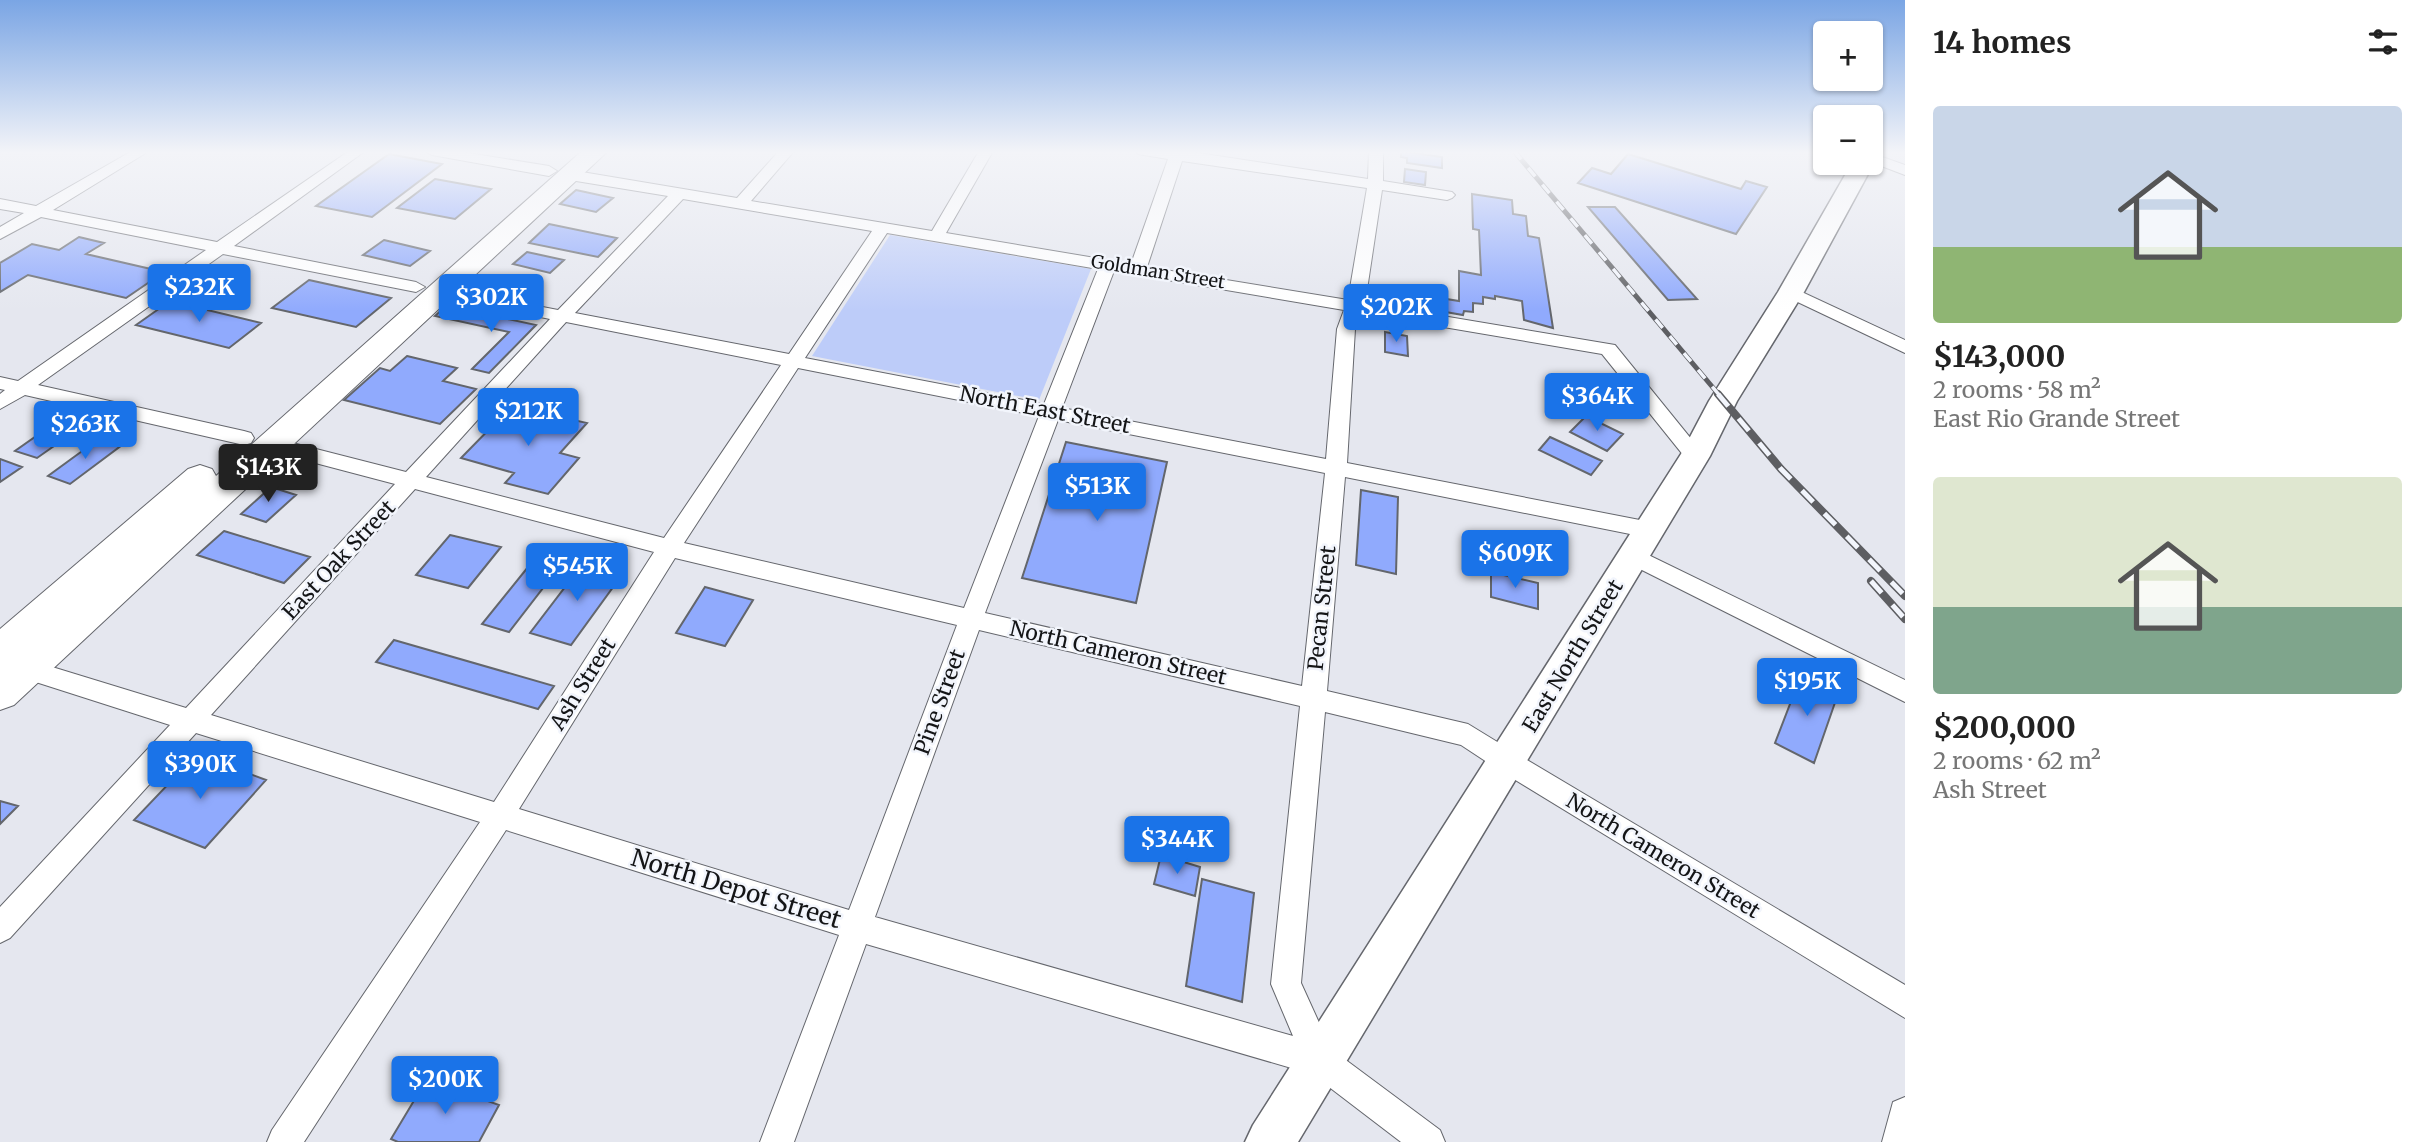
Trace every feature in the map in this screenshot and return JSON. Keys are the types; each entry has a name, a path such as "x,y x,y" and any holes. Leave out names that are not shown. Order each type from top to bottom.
{"main road":[{"path":"0,693 13,661 521,204"},
{"path":"428,290 536,204"}],"street":[{"name":"North East Street","path":"1,204 1336,467 1642,543 1806,640 1905,692"},
{"path":"0,234 52,204"},
{"path":"0,403 283,204"},
{"name":"East Oak Street","path":"0,928 563,315 669,204"},
{"name":"Goldman Street","path":"749,204 1354,304 1608,349 1695,456"},
{"path":"936,237 955,204"},
{"path":"1138,269 1160,204"},
{"name":"Pecan Street","path":"1320,1060 1286,984 1336,467 1346,329 1359,294 1372,204"},
{"name":"East North Street","path":"1270,1142 1508,762 1695,456 1723,401 1791,292 1840,204"},
{"name":"Ash Street","path":"284,1142 500,816 669,548 883,227"},
{"name":"Pine Street","path":"776,1142 1049,411 1108,264"},
{"path":"1791,292 1905,347"},
{"name":"North Cameron Street","path":"0,383 258,442 669,548 1468,735 1508,762 1905,1002"},
{"name":"North Depot Street","path":"13,661 189,720 858,926 1320,1060 1429,1142"},
{"path":"1899,1142 1905,1114"}],"shaded area":[{"path":"890,235 1091,269 1039,400 812,356"}],"building":[{"path":"318,204 389,204 372,217 316,206"},
{"path":"402,204 473,204 455,219 397,208"},
{"path":"561,204 605,204 596,212"},
{"path":"1472,204 1512,204 1513,214 1526,216 1528,236 1539,238 1553,328 1524,320 1522,301 1495,296 1495,299 1483,297 1483,304 1473,303 1473,312 1464,311 1463,315 1428,309 1428,296 1459,301 1459,271 1481,275 1479,230 1473,229"},
{"path":"1644,204 1756,204 1736,234"},
{"path":"1588,207 1615,207 1697,299 1668,300"},
{"path":"549,224 617,238 598,257 529,243"},
{"path":"79,237 104,243 86,254 164,272 126,298 28,275 0,292 0,263 32,244 59,250"},
{"path":"384,240 430,251 410,266 363,255"},
{"path":"527,252 564,260 550,273 513,264"},
{"path":"309,280 391,298 356,327 272,308"},
{"path":"170,301 261,323 229,348 136,325"},
{"path":"446,306 536,325 489,373 472,369 509,332 435,316"},
{"path":"1385,332 1407,336 1408,356 1385,352"},
{"path":"407,356 457,368 443,381 476,389 440,424 344,400 380,368 390,371"},
{"path":"512,406 587,423 560,453 579,458 548,494 505,483 514,473 461,458"},
{"path":"1586,416 1623,434 1607,451 1570,432"},
{"path":"49,427 71,434 37,458 15,451"},
{"path":"1550,437 1602,461 1591,475 1539,450"},
{"path":"100,438 122,445 70,484 48,476"},
{"path":"1066,442 1167,462 1136,603 1022,578"},
{"path":"0,459 22,467 0,482"},
{"path":"271,487 296,495 266,522 241,514"},
{"path":"1361,490 1398,497 1396,574 1356,565"},
{"path":"224,531 310,557 284,583 197,555"},
{"path":"450,535 501,547 468,588 416,575"},
{"path":"545,546 570,553 509,632 482,624"},
{"path":"585,561 624,572 571,645 530,633"},
{"path":"1491,572 1538,583 1538,609 1491,597"},
{"path":"705,587 753,600 725,646 676,633"},
{"path":"394,640 554,686 538,709 376,662"},
{"path":"1802,673 1839,691 1814,763 1775,743"},
{"path":"197,754 266,780 205,848 134,820"},
{"path":"0,801 18,806 0,824"},
{"path":"1161,855 1200,867 1195,896 1154,884"},
{"path":"1202,879 1254,893 1242,1002 1186,986"},
{"path":"427,1079 499,1105 479,1142 398,1142 391,1139"}],"railway":[{"path":"1559,204 1720,396"},
{"path":"1718,394 1781,469 1905,596"},
{"path":"1871,581 1905,619"}]}
